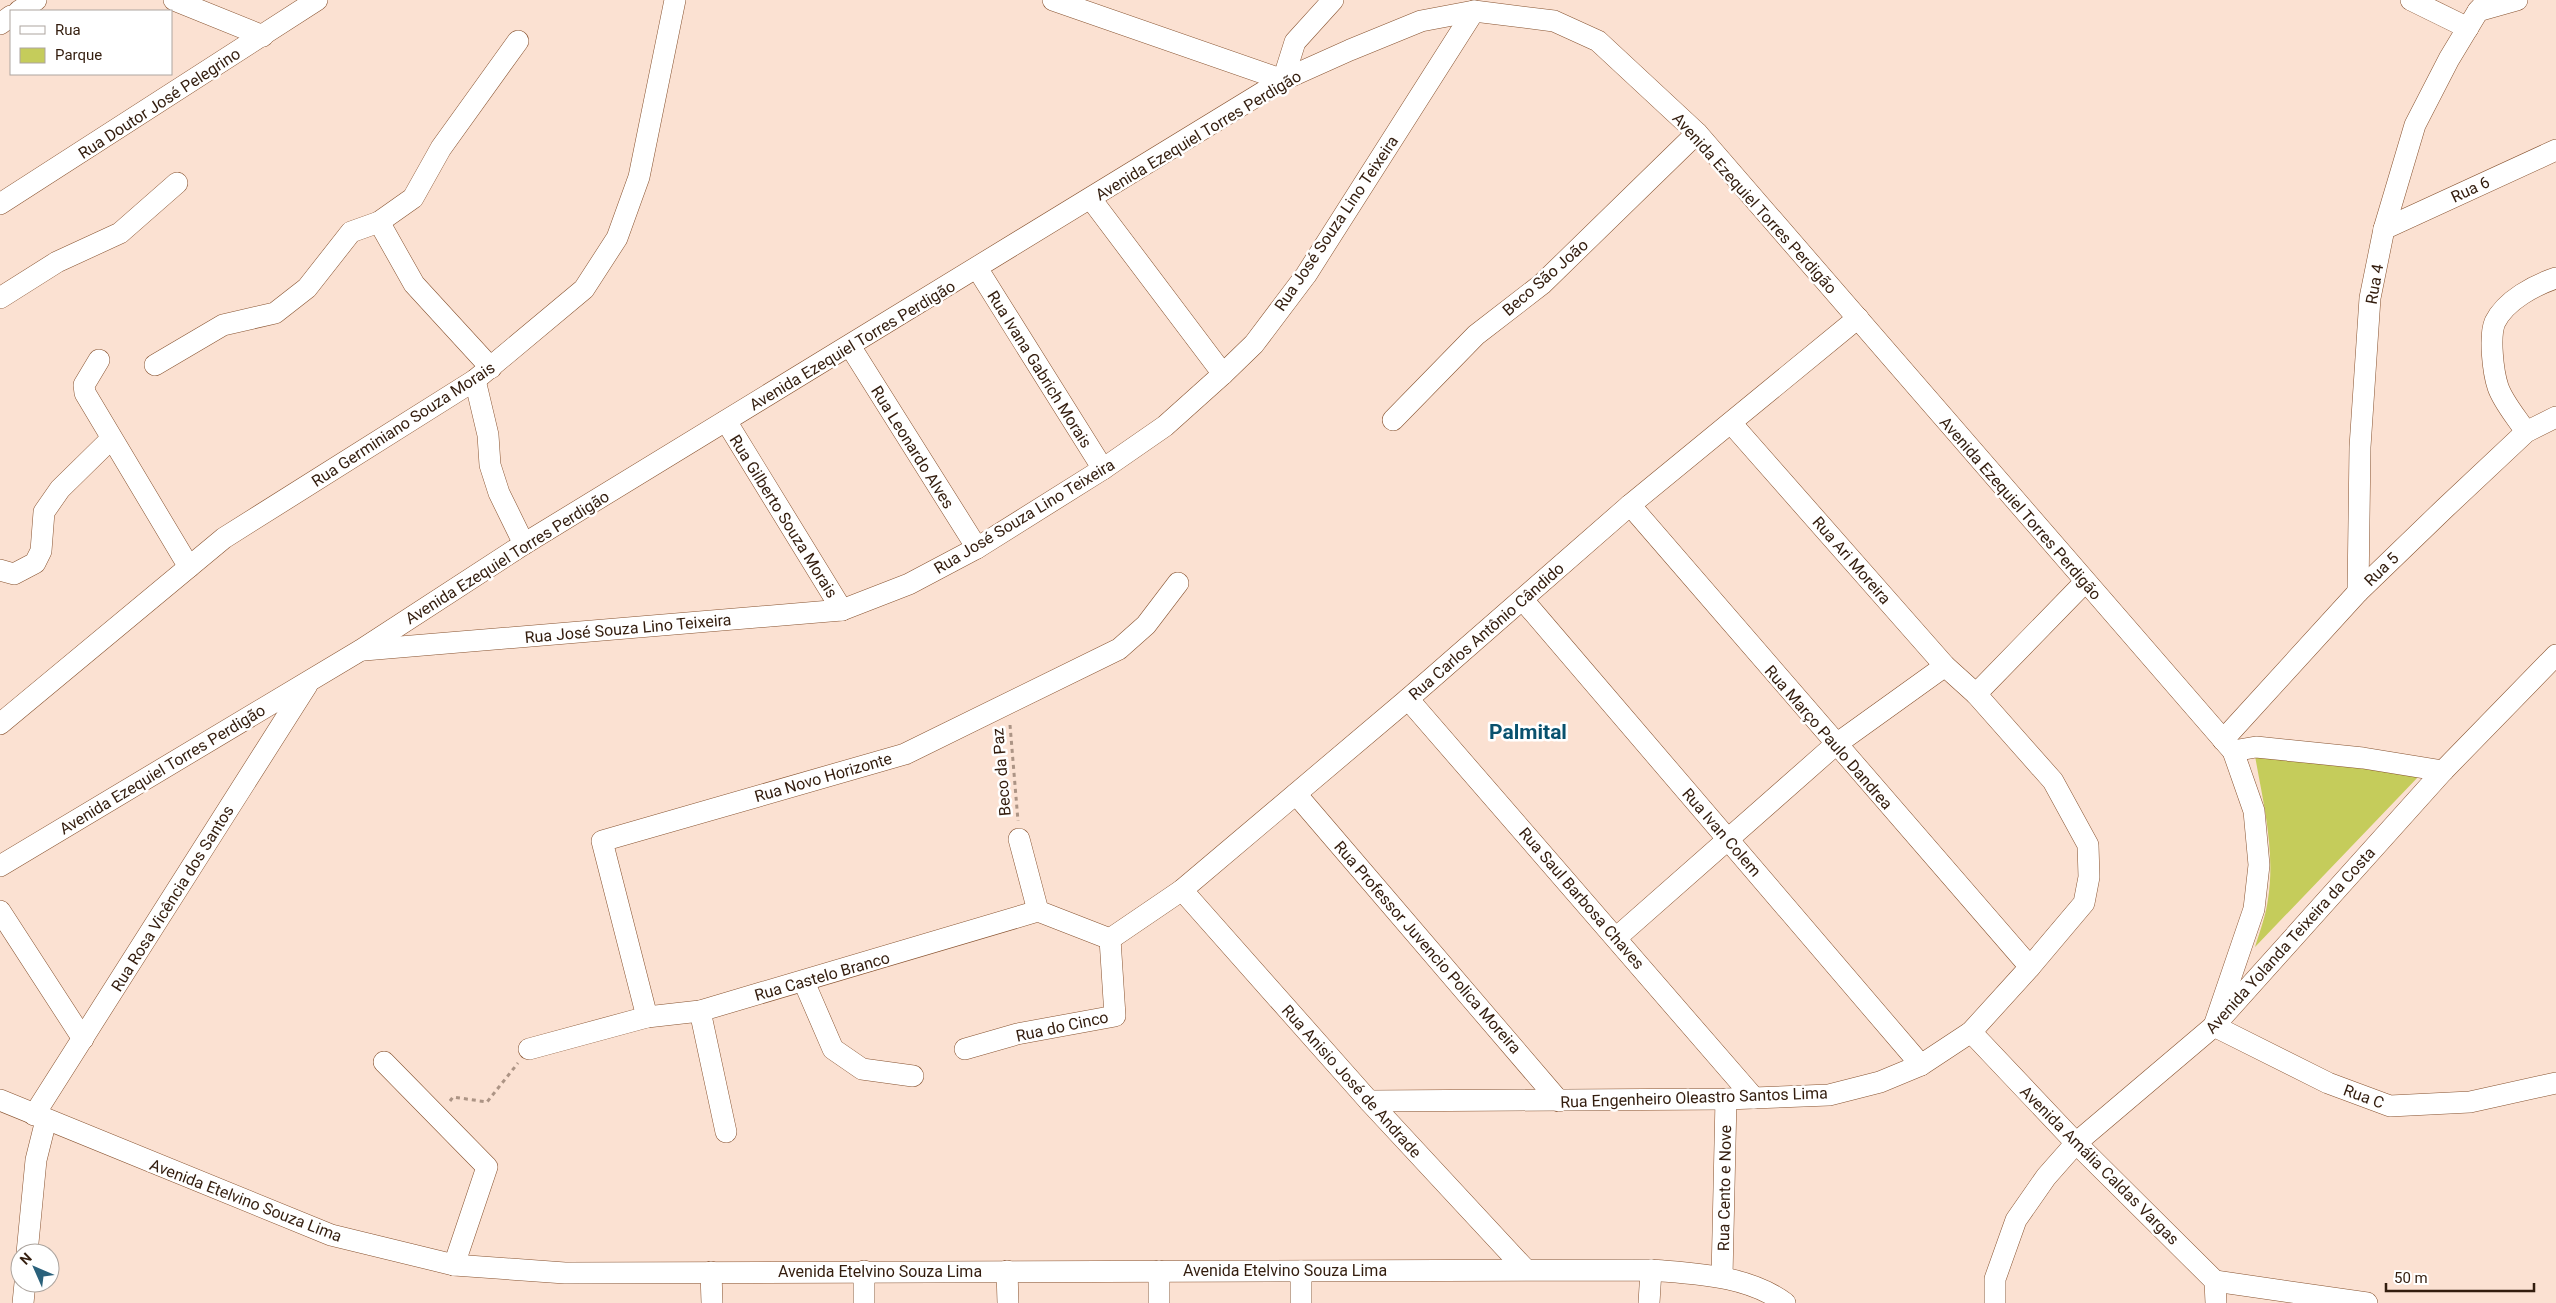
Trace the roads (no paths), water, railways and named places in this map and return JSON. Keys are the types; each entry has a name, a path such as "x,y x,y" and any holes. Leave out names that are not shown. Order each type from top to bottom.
{"street":[{"path":"21,10 36,0"},
{"path":"174,0 263,36"},
{"name":"Rua Doutor José Pelegrino","path":"0,204 317,0"},
{"name":"Rua Germiniano Souza Morais","path":"0,724 224,538 483,374 584,289 617,238 639,176 675,0"},
{"path":"1053,0 1283,80 1295,42 1333,0"},
{"path":"2411,0 2478,13 2517,0"},
{"name":"Avenida Ezequiel Torres Perdigão","path":"0,866 361,650 524,544 1283,80 1421,21 1474,11 1554,21 1598,41 1697,133 2228,746 2254,811 2259,865 2254,909 2214,1026"},
{"name":"Rua José Souza Lino Teixeira","path":"361,650 842,610 909,584 977,548 1103,469 1165,426 1254,344 1306,275 1474,11"},
{"name":"Rua 4","path":"2358,592 2360,447 2370,298 2384,229 2415,125 2478,13"},
{"path":"155,365 223,325 275,313 307,288 350,232 379,222 413,198 441,148 518,41"},
{"name":"Beco São João","path":"1393,420 1476,335 1542,284 1697,133"},
{"name":"Rua 6","path":"2384,229 2556,150"},
{"path":"0,298 57,262 120,232 176,184"},
{"path":"1091,199 1223,374"},
{"path":"379,222 414,284 483,374 490,465 499,492 524,544"},
{"name":"Rua Ivana Gabrich Morais","path":"978,268 1103,469"},
{"path":"2526,432 2498,387 2491,347 2495,322 2510,304 2538,284 2556,278"},
{"name":"Rua Carlos Antônio Cândido","path":"1110,939 1182,890 1408,699 1630,505 1858,318"},
{"name":"Rua Leonardo Alves","path":"850,346 977,548"},
{"path":"100,360 84,385 85,393 189,567"},
{"name":"Rua 5","path":"2228,746 2358,592 2526,432 2556,417"},
{"name":"Rua Gilberto Souza Morais","path":"726,421 842,610"},
{"name":"Rua Ari Moreira","path":"1731,423 1945,666 1976,694 2053,781"},
{"path":"0,570 14,574 35,563 41,552 44,512 60,489 111,439"},
{"name":"Rua Março Paulo Dandrea","path":"1630,505 2030,967"},
{"path":"1976,694 2085,582"},
{"name":"Rua Novo Horizonte","path":"647,1017 602,841 905,754 1118,649 1146,625 1178,583"},
{"name":"Rua Ivan Colem","path":"1523,600 1921,1065"},
{"name":"Avenida Yolanda Teixeira da Costa","path":"1995,1303 1995,1279 2016,1220 2046,1177 2076,1143 2214,1026 2443,771 2556,655"},
{"path":"1616,938 1836,745 1945,666"},
{"name":"Rua Rosa Vicência dos Santos","path":"29,1243 40,1118 83,1039 310,681"},
{"name":"Rua Saul Barbosa Chaves","path":"1408,699 1754,1098"},
{"path":"2228,746 2256,747 2362,758 2443,771"},
{"name":"Rua Engenheiro Oleastro Santos Lima","path":"1369,1101 1726,1099 1829,1095 1880,1082 1921,1065 1971,1032 2030,967 2084,903 2089,877 2088,845 2053,781"},
{"name":"Rua Professor Juvencio Polica Moreira","path":"1296,794 1559,1101"},
{"path":"1019,839 1038,912 1110,939"},
{"name":"Rua Anisio José de Andrade","path":"1182,890 1369,1101 1525,1269"},
{"path":"0,911 83,1039"},
{"name":"Rua Castelo Branco","path":"529,1049 647,1017 700,1011 1038,912"},
{"name":"Rua do Cinco","path":"965,1049 1017,1034 1115,1016 1110,939"},
{"path":"804,982 833,1049 862,1069 913,1076"},
{"path":"700,1011 726,1132"},
{"name":"Rua C","path":"2214,1026 2328,1083 2390,1106 2470,1102 2556,1083"},
{"name":"Avenida Amália Caldas Vargas","path":"1971,1032 2076,1143 2215,1281"},
{"path":"384,1062 487,1167 454,1265"},
{"name":"Rua Cento e Nove","path":"1722,1277 1726,1099"},
{"name":"Avenida Etelvino Souza Lima","path":"0,1100 331,1236 454,1265 565,1272 1651,1270 1722,1277 1774,1295 1785,1303"},
{"path":"1159,1270 1159,1303"},
{"path":"1649,1303 1651,1270"},
{"path":"1007,1271 1008,1303"},
{"path":"1301,1271 1301,1303"},
{"path":"711,1272 712,1303"},
{"path":"864,1272 864,1303"},
{"path":"2216,1303 2215,1281 2367,1303"}],"district":[{"name":"Palmital","path":"1528,732"}]}
